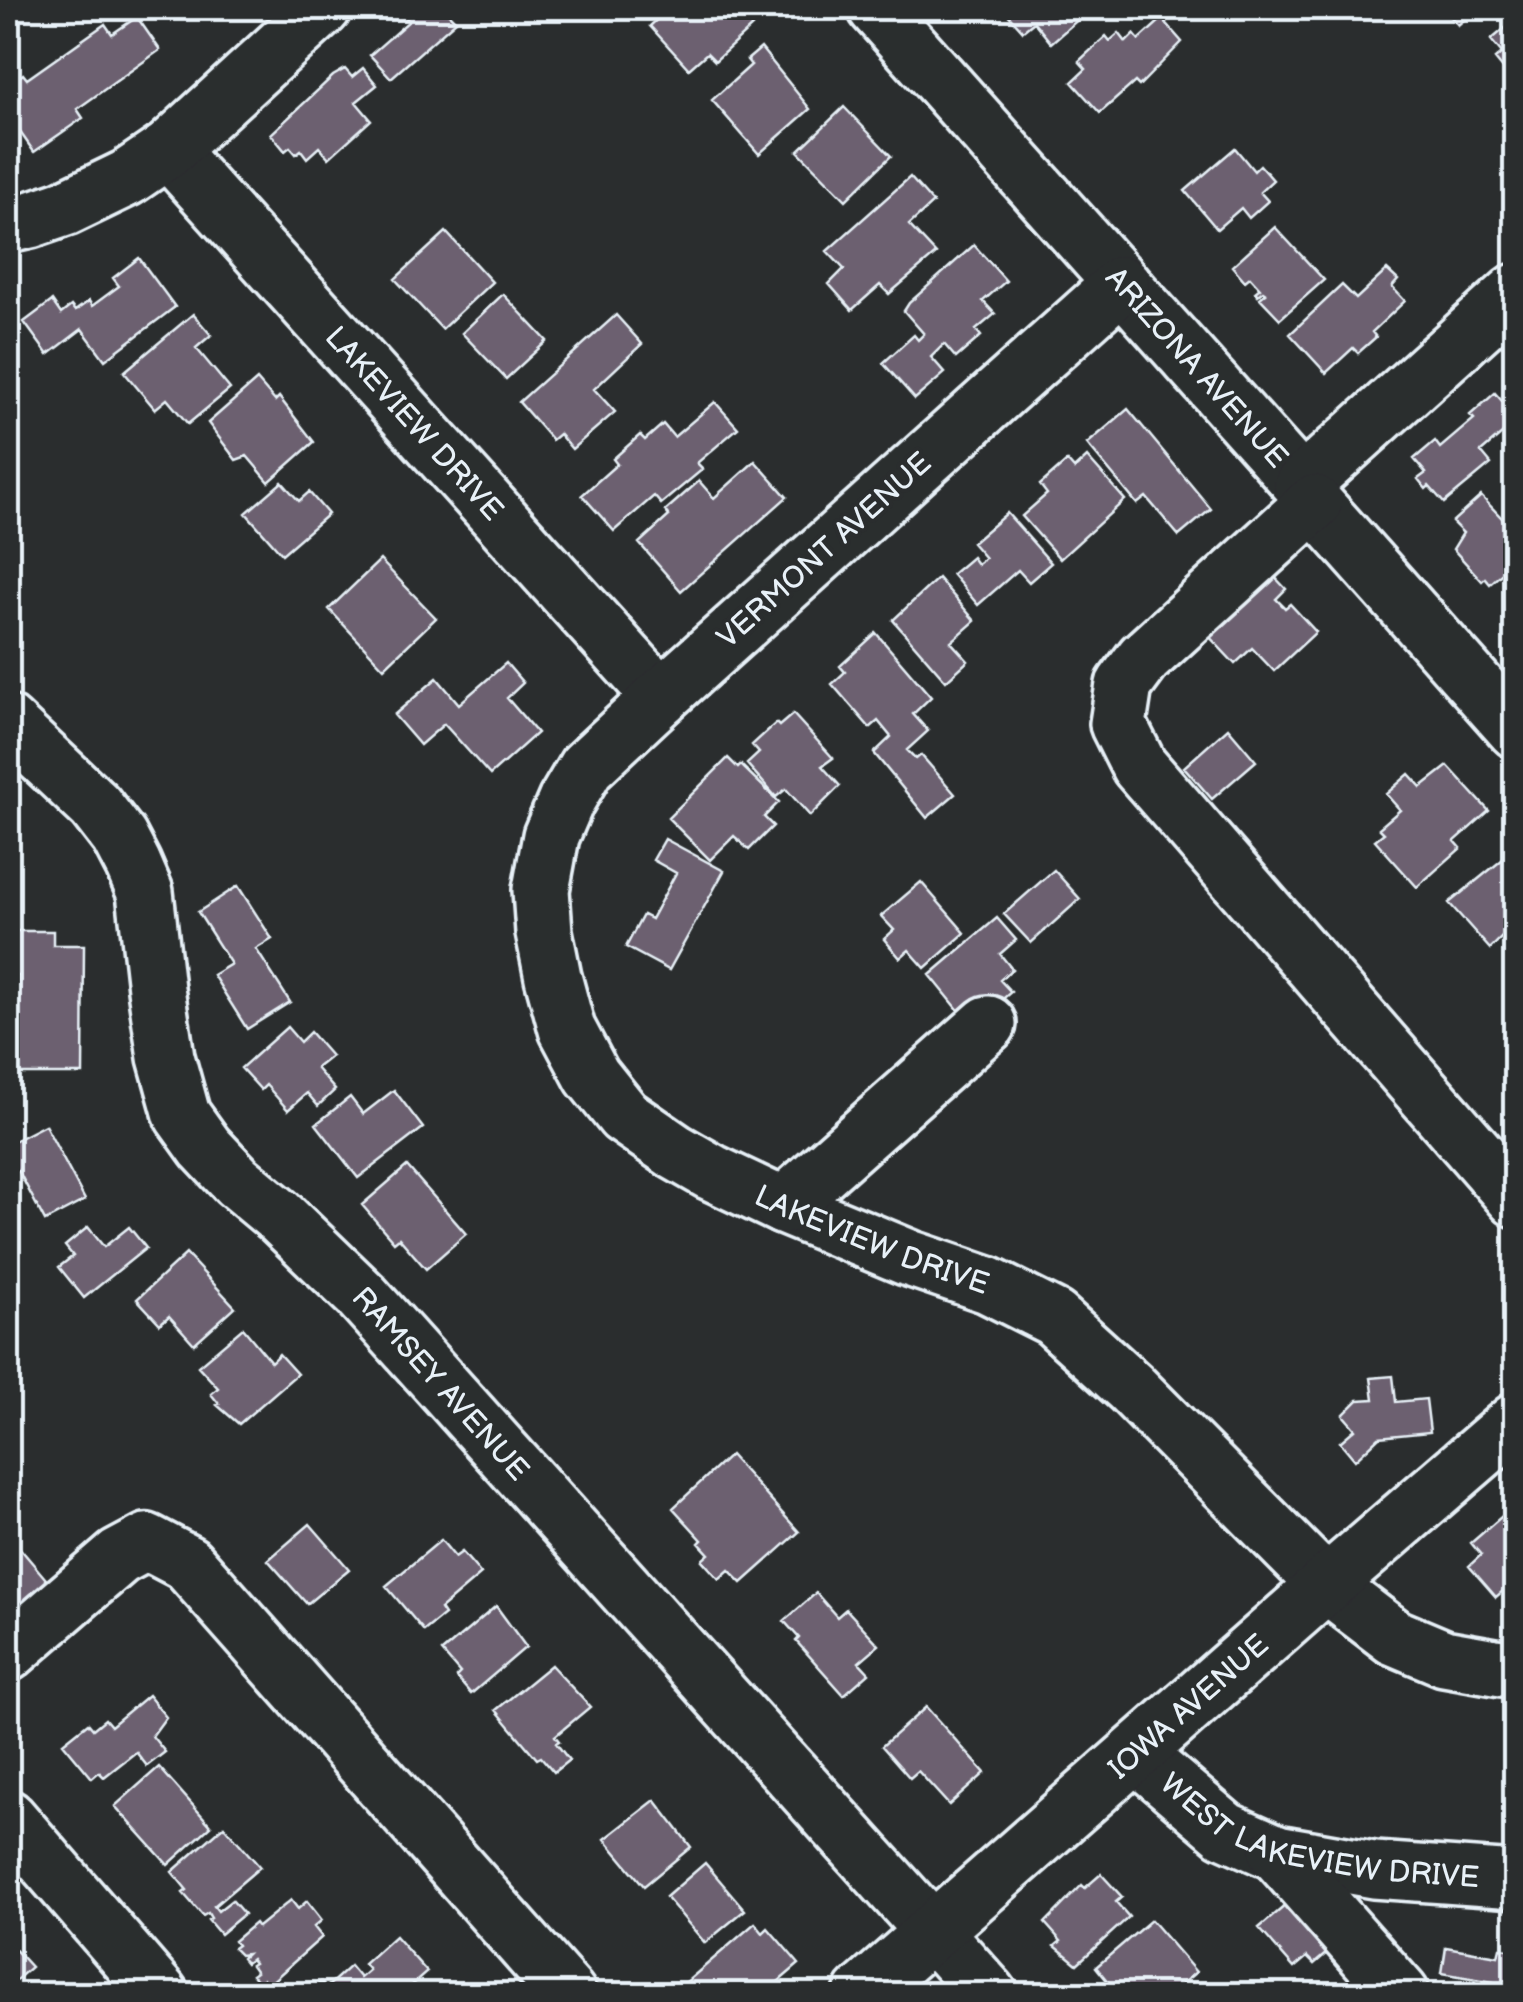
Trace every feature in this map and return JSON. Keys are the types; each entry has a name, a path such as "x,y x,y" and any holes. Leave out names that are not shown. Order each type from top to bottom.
{"street":[{"name":"ARIZONA AVENUE","path":"876,8 1516,730"},
{"path":"8,225 65,208 127,178 168,150 290,18"},
{"name":"LAKEVIEW DRIVE","path":"168,150 661,697"},
{"name":"VERMONT AVENUE","path":"550,836 586,767 1121,284"},
{"path":"1516,292 1144,658 1124,685 1118,724 1139,766 1516,1198"},
{"name":"RAMSEY AVENUE","path":"8,724 95,806 119,837 133,864 145,892 166,1057 182,1116 205,1147 361,1295 989,1994"},
{"name":"LAKEVIEW DRIVE","path":"550,836 541,890 552,977 567,1029 592,1076 624,1116 711,1172 783,1206 909,1258 988,1285 1054,1318 1130,1387 1326,1585 1394,1637 1444,1658 1501,1668 1516,1666"},
{"path":"783,1206 988,1024"},
{"name":"IOWA AVENUE","path":"862,1994 1516,1421"},
{"path":"8,1652 119,1557 147,1542 188,1564 568,1994"},
{"name":"WEST LAKEVIEW DRIVE","path":"1136,1754 1225,1830 1276,1853 1374,1870 1516,1880"},
{"path":"8,1818 160,1994"},
{"path":"1276,1853 1400,1994"}],"building":[{"path":"396,8 443,8 456,21 391,78 370,55 409,21"},
{"path":"669,8 746,8 751,12 744,18 752,27 715,61 707,53 689,69 650,26"},
{"path":"1443,8 1478,8 1458,25"},
{"path":"1005,11 1088,11 1051,43 1034,22 1023,31"},
{"path":"137,17 160,50 77,109 83,118 34,152 8,115 8,85 23,74 27,79 105,24 112,34"},
{"path":"1162,19 1182,42 1139,86 1135,82 1100,113 1072,82 1086,69 1079,61 1106,36 1110,41 1119,33 1126,42 1134,34 1139,40"},
{"path":"1516,19 1516,66 1512,62 1504,70 1495,59 1502,53 1491,40"},
{"path":"761,48 810,109 759,154 712,100 751,65 747,60"},
{"path":"363,68 377,85 356,102 371,120 329,158 319,147 307,158 301,150 296,154 290,147 285,151 271,134 333,76 345,69 352,77"},
{"path":"844,107 891,156 846,200 798,151"},
{"path":"1235,148 1254,171 1260,165 1273,180 1260,192 1268,201 1249,218 1241,208 1217,229 1185,191"},
{"path":"910,177 933,203 909,225 936,254 889,294 880,285 852,310 829,284 844,269 827,251"},
{"path":"1275,227 1324,280 1280,319 1260,298 1266,293 1258,295 1255,292 1260,288 1250,277 1245,281 1232,266"},
{"path":"446,232 492,282 442,329 395,279"},
{"path":"974,245 1006,281 983,301 995,314 976,330 981,336 956,358 944,344 931,357 945,373 915,399 883,363 914,335 918,340 924,334 904,311 909,303"},
{"path":"139,258 175,307 105,360 82,329 48,355 24,322 52,301 61,314 71,306 75,311 89,301 92,306 119,286 113,278"},
{"path":"1387,270 1398,280 1392,287 1405,301 1372,332 1376,337 1358,353 1353,348 1326,373 1290,334 1342,285 1356,299"},
{"path":"503,294 547,341 506,379 462,333"},
{"path":"193,314 211,335 196,348 230,389 188,424 167,399 155,409 124,372"},
{"path":"616,315 642,344 594,389 615,412 572,449 559,434 552,440 519,402"},
{"path":"257,380 275,401 279,397 314,442 269,482 247,456 236,460 208,423"},
{"path":"1495,393 1516,422 1481,452 1491,464 1444,503 1418,479 1426,473 1414,459 1435,441 1440,448 1474,419 1470,415"},
{"path":"715,402 738,428 697,463 703,469 661,504 654,496 614,531 582,495 617,464 613,459 640,435 645,440 663,424 674,437"},
{"path":"1128,409 1211,509 1179,536 1146,497 1137,504 1087,444"},
{"path":"1087,457 1125,500 1060,559 1022,516 1047,494 1040,485 1067,461 1074,469"},
{"path":"755,461 787,497 681,591 639,543 669,516 665,511 699,481 714,498"},
{"path":"282,482 299,501 309,492 328,514 282,554 246,513"},
{"path":"1481,496 1516,533 1516,561 1490,584 1485,578 1482,581 1453,549 1463,533 1452,522"},
{"path":"1007,513 1051,563 1029,582 1018,570 978,605 952,574 972,557 977,564 985,558 972,543"},
{"path":"380,560 436,618 384,668 329,609"},
{"path":"1271,573 1286,589 1276,599 1285,608 1290,604 1316,632 1274,671 1252,648 1235,664 1206,633"},
{"path":"938,578 975,621 951,642 968,661 946,681 893,620"},
{"path":"876,633 931,697 913,714 928,731 907,750 916,759 921,755 955,794 927,818 874,753 891,737 878,721 870,728 832,684 845,672 840,666"},
{"path":"506,663 523,683 507,698 537,733 490,775 444,724 420,745 394,715 437,678 459,704"},
{"path":"793,714 833,758 822,766 840,786 810,816 786,789 776,797 747,764 759,753 752,745 776,723 779,726"},
{"path":"1228,728 1256,761 1212,799 1184,767"},
{"path":"728,758 738,768 741,765 779,802 764,817 773,826 749,850 734,836 710,860 668,818"},
{"path":"1448,766 1489,811 1455,841 1461,848 1417,887 1375,840 1384,833 1379,828 1400,810 1386,794 1409,774 1421,787"},
{"path":"665,839 724,871 669,970 626,947 643,915 651,919 676,873 653,860"},
{"path":"1513,851 1516,946 1504,935 1490,949 1449,903"},
{"path":"1054,870 1080,899 1031,943 1004,914"},
{"path":"921,882 965,933 925,968 909,950 900,958 884,939 894,930 881,916"},
{"path":"238,886 272,939 256,949 290,1002 247,1029 213,975 231,964 198,912"},
{"path":"997,918 1016,940 1000,954 1012,969 1000,980 1011,992 978,1020 961,1013 930,975"},
{"path":"12,931 53,931 53,945 84,945 83,1074 8,1074 9,1010 19,1010 19,976 11,975"},
{"path":"287,1027 300,1042 310,1032 331,1056 316,1068 335,1090 318,1106 307,1093 288,1110 266,1085 261,1090 241,1068"},
{"path":"394,1090 423,1128 358,1178 316,1124 350,1097 363,1114"},
{"path":"45,1125 85,1200 45,1221 18,1170 8,1175 8,1144"},
{"path":"407,1166 466,1234 426,1269 399,1238 394,1242 362,1205"},
{"path":"88,1227 104,1247 129,1227 146,1248 84,1298 59,1267 73,1256 65,1246"},
{"path":"186,1254 235,1307 194,1344 169,1316 160,1324 137,1299"},
{"path":"243,1328 271,1362 279,1354 297,1374 239,1424 217,1405 211,1394 218,1388 198,1366"},
{"path":"1393,1376 1396,1402 1426,1399 1430,1432 1379,1437 1355,1460 1340,1442 1355,1429 1343,1415 1358,1400 1374,1399 1371,1378"},
{"path":"730,1455 799,1532 742,1583 729,1570 719,1579 702,1560 709,1554 699,1543 702,1540 673,1508"},
{"path":"1516,1504 1516,1580 1496,1597 1469,1566 1481,1555 1471,1543"},
{"path":"310,1524 349,1569 307,1604 268,1560"},
{"path":"441,1540 455,1557 462,1552 481,1574 440,1609 444,1615 424,1631 386,1586"},
{"path":"18,1546 51,1585 14,1617 8,1613 8,1551"},
{"path":"816,1593 837,1617 846,1609 879,1645 859,1662 869,1673 844,1695 796,1641 799,1638 784,1621"},
{"path":"496,1606 526,1647 471,1694 442,1652"},
{"path":"551,1665 590,1707 555,1736 569,1760 554,1772 541,1757 537,1759 496,1710"},
{"path":"148,1695 166,1717 152,1736 165,1752 147,1766 136,1752 104,1777 99,1772 92,1778 63,1743 88,1723 93,1729 105,1719 111,1726"},
{"path":"926,1707 985,1773 949,1805 918,1771 910,1778 882,1746"},
{"path":"159,1767 211,1826 168,1865 115,1806"},
{"path":"655,1800 691,1847 644,1886 605,1839"},
{"path":"224,1826 260,1867 214,1906 218,1911 232,1900 244,1914 220,1934 208,1920 208,1913 203,1916 183,1893 187,1890 172,1872"},
{"path":"705,1863 745,1910 705,1943 666,1897"},
{"path":"1101,1874 1122,1897 1116,1902 1129,1917 1077,1964 1055,1946 1061,1941 1045,1923 1082,1885 1085,1888"},
{"path":"291,1900 298,1909 307,1901 322,1920 314,1927 322,1937 268,1985 263,1979 258,1982 252,1975 256,1972 251,1965 254,1963 251,1959 246,1963 242,1958 246,1954 240,1955 233,1948 237,1945 234,1941"},
{"path":"1286,1905 1335,1946 1314,1964 1307,1957 1294,1968 1259,1928"},
{"path":"1151,1920 1196,1972 1170,1994 1118,1994 1096,1967"},
{"path":"755,1923 763,1933 768,1928 799,1964 764,1994 676,1991"},
{"path":"395,1936 427,1972 402,1994 307,1994 321,1982 326,1988 350,1966 360,1978 369,1970 364,1964"},
{"path":"11,1945 31,1967 13,1983 8,1981"},
{"path":"1446,1947 1498,1956 1500,1948 1516,1950 1516,1994 1490,1994 1493,1982 1442,1973"}]}
